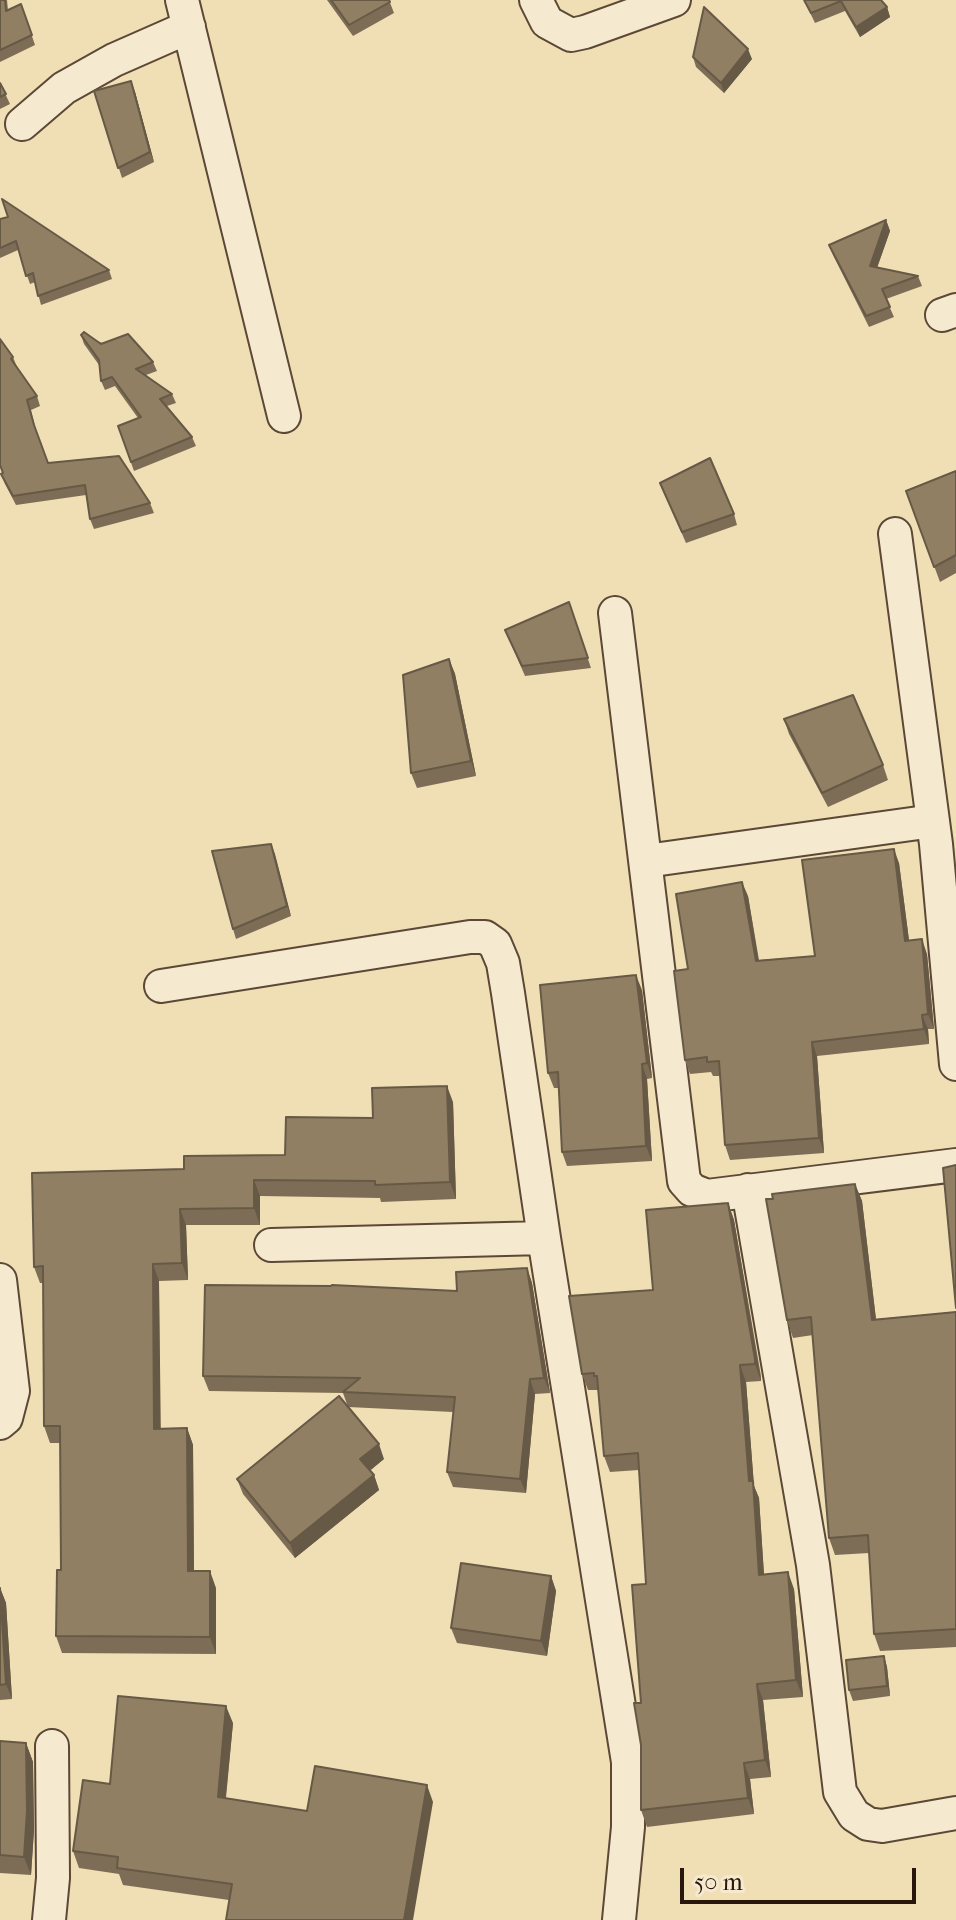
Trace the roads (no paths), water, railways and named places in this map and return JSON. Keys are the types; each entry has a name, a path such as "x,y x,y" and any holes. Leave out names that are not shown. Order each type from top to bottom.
{"street":[{"path":"536,0 547,22 571,35 674,0"},
{"path":"22,124 64,88 186,14 284,416"},
{"path":"895,534 933,821 956,1064"},
{"path":"615,613 684,1181 692,1190 707,1196 956,1165"},
{"path":"646,861 933,821"},
{"path":"161,986 470,937 485,937 495,944 503,963 628,1762 628,1827 619,1920"},
{"path":"748,1190 813,1565 840,1792 854,1815 868,1824 882,1826 956,1813"},
{"path":"271,1245 544,1238"},
{"path":"0,1280 13,1391 6,1418 0,1423"},
{"path":"49,1920 53,1878 52,1746"}]}
